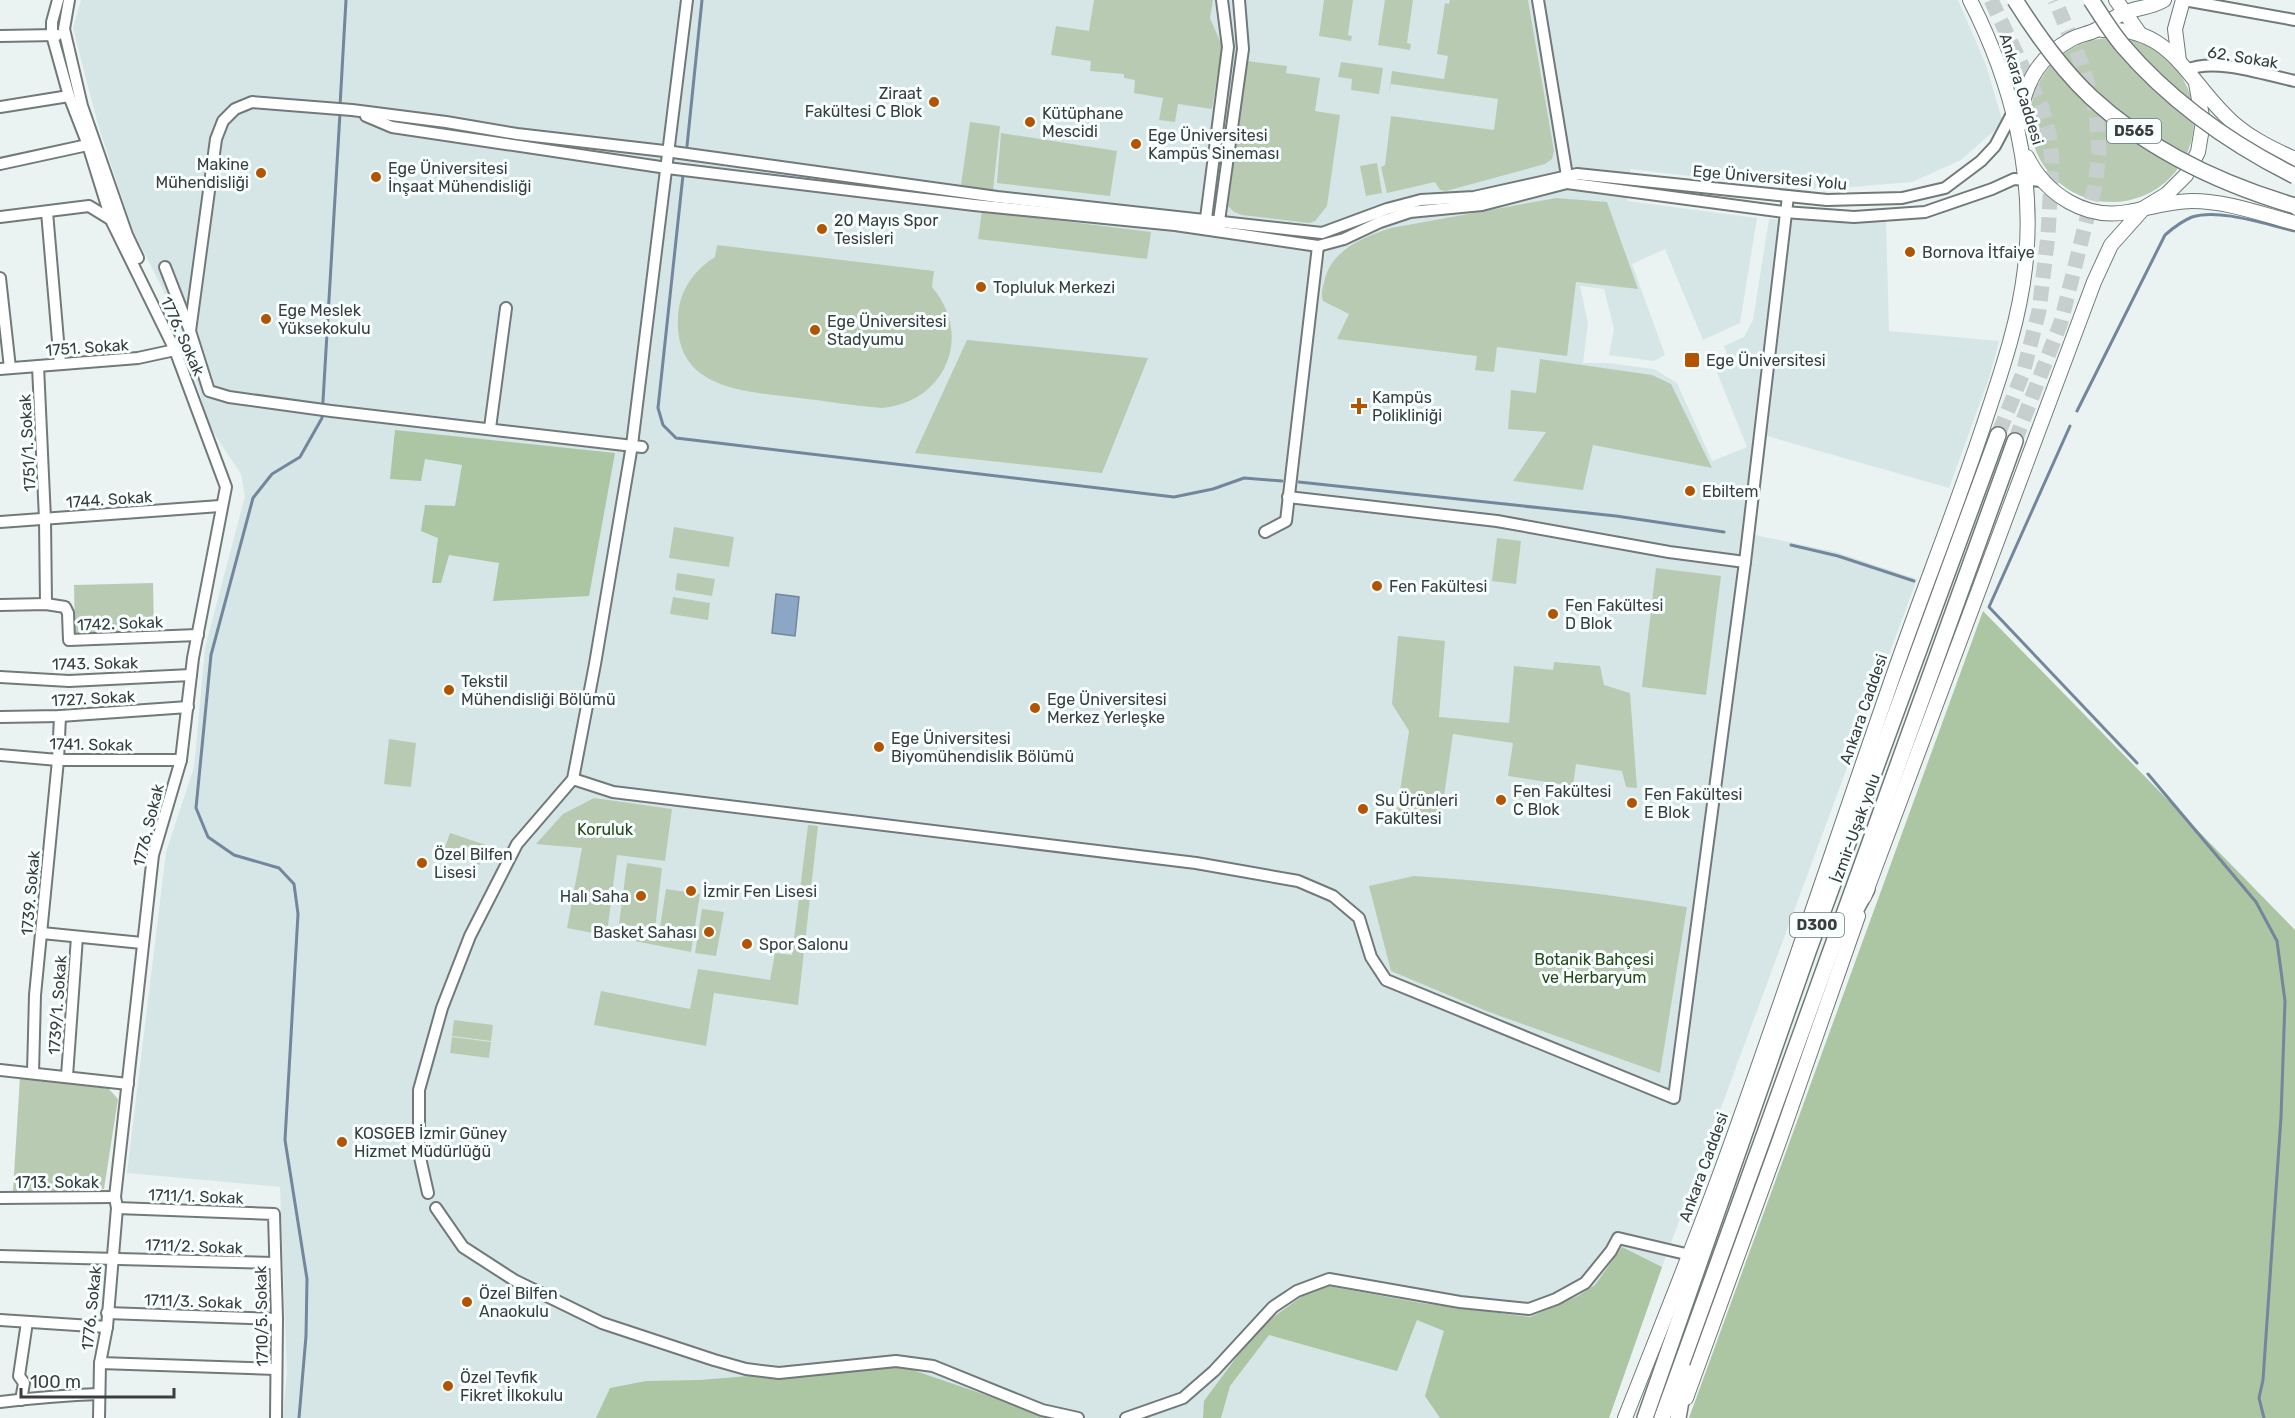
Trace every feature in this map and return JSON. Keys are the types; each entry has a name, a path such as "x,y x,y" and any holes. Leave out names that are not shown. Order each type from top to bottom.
{"highway":[{"name":"D565","path":"2015,0 2061,66 2091,97 2120,122 2153,144 2203,171 2259,195 2295,206"},
{"name":"D565","path":"2091,0 2121,44 2173,98 2235,144 2295,176"},
{"name":"Ankara Caddesi","path":"1646,1414 1809,949 1998,435"},
{"name":"İzmir-Uşak yolu","path":"1694,1330 2015,441"},
{"path":"1822,971 1867,889"},
{"path":"1809,949 1818,893"},
{"path":"1678,1418 1694,1330"},
{"name":"D300","path":"1662,1418 1694,1330"}],"main road":[{"name":"Ankara Caddesi","path":"1625,1418 1690,1255 1891,682 1967,477 2016,327 2028,230 2024,151 1983,25 1970,0"},
{"path":"2116,0 2140,34"},
{"path":"2164,0 2156,5 2125,13 2094,31 2072,38 2053,50 2038,67 2027,85 2021,106 2020,129 2024,151 2042,181 2061,198 2085,210 2110,214 2189,201 2217,202 2295,223"},
{"path":"2183,65 2175,29 2184,0"},
{"path":"2094,31 2117,29 2140,34 2166,47 2226,116 2250,136 2295,159"},
{"path":"1678,1418 1780,1139 1867,889 2094,282 2111,246 2144,207 2168,194 2186,175 2198,152 2203,122 2196,82"}],"street":[{"name":"1776. Sokak","path":"58,0 52,22 52,35 69,96 92,144"},
{"name":"1776. Sokak","path":"69,0 63,29 92,144 118,223 146,275 147,292 175,350 226,487 220,506 191,675 181,760 153,855 116,1202 107,1327 100,1364 99,1418"},
{"path":"428,1193 419,1153 419,1090 442,1008 470,936 517,844 573,779 637,446 687,0"},
{"path":"1205,224 1228,47 1222,0"},
{"path":"1219,226 1243,49 1239,0"},
{"path":"1538,0 1567,180"},
{"path":"2184,0 2295,20"},
{"path":"0,36 65,34"},
{"name":"62. Sokak","path":"2183,65 2232,68 2295,81"},
{"name":"Ege Üniversitesi Yolu","path":"1567,180 1577,174 1827,200 1902,198 1946,188 1981,161 1995,146 2027,85"},
{"path":"0,107 69,96"},
{"path":"190,331 216,139 223,121 235,110 252,102 345,110 669,152 975,200"},
{"path":"345,110 392,127 668,168 1205,224 1318,246 1344,239 1380,222 1410,212 1482,205 1567,180"},
{"path":"460,137 462,125"},
{"path":"516,146 518,134"},
{"path":"0,164 92,144"},
{"name":"Ege Üniversitesi Yolu","path":"1567,180 1784,212 1854,217 1925,212 2014,179 2042,181"},
{"path":"1318,246 1313,243 1312,238 1320,233 1387,209 1421,200 1474,197 1567,180"},
{"path":"573,779 613,792 1196,863 1298,880 1333,896 1359,918 1371,957 1386,980 1674,1098 1745,562 1784,212 1788,196"},
{"path":"0,217 88,206 118,223"},
{"path":"46,212 60,364"},
{"path":"1219,226 1320,233"},
{"path":"1265,532 1286,521 1318,246"},
{"path":"165,267 190,331 209,391 229,397 331,411 637,446"},
{"path":"0,278 5,368"},
{"path":"490,428 506,308"},
{"name":"1751. Sokak","path":"5,368 138,358 175,350"},
{"name":"1751/1. Sokak","path":"38,366 45,519 46,604"},
{"path":"1288,497 1497,521 1669,552 1745,562"},
{"name":"1744. Sokak","path":"0,522 220,506"},
{"path":"0,605 46,604"},
{"name":"1742. Sokak","path":"46,604 65,607 68,613 69,640 198,635"},
{"name":"1743. Sokak","path":"0,677 69,681 191,675"},
{"name":"1727. Sokak","path":"0,717 60,716 188,707"},
{"name":"1739. Sokak","path":"33,1073 35,995 58,759 60,716"},
{"name":"1741. Sokak","path":"0,755 58,759 181,760"},
{"path":"42,933 142,943"},
{"name":"1739/1. Sokak","path":"67,1076 77,937"},
{"path":"0,1070 128,1084"},
{"name":"1713. Sokak","path":"0,1198 116,1202"},
{"name":"1711/1. Sokak","path":"116,1202 274,1214"},
{"path":"436,1208 464,1247 514,1280 602,1323 714,1360 747,1369 779,1373 896,1361 933,1366 1042,1410 1078,1418"},
{"name":"1710/5. Sokak","path":"274,1214 277,1318 276,1418"},
{"path":"1126,1418 1183,1398 1214,1371 1273,1307 1297,1290 1329,1278 1460,1302 1529,1309 1556,1299 1585,1283 1611,1251 1618,1238 1690,1255"},
{"name":"1711/2. Sokak","path":"0,1256 275,1263"},
{"name":"1711/3. Sokak","path":"107,1313 277,1318"},
{"path":"0,1320 107,1327"},
{"path":"21,1400 24,1383 19,1376 27,1322"},
{"path":"100,1364 276,1369"},
{"path":"0,1402 41,1399 53,1395 99,1394"}],"shaded area":[{"name":"Ege Üniversitesi Merkez Yerleşke","path":"81,0 1958,0 1986,65 2003,123 1961,160 1912,182 1800,189 1630,169 1627,201 1757,218 1740,323 1703,340 1665,249 1632,264 1665,355 1654,361 1609,355 1614,329 1604,289 1580,286 1588,323 1583,363 1608,363 1654,369 1677,383 1712,461 1747,447 1712,360 1727,354 1724,346 1744,337 1753,320 1769,219 1886,222 1889,331 1999,341 1989,378 1949,488 1767,436 1755,535 1836,552 1917,579 1662,1267 1609,1418 283,1418 287,1373 280,1187 127,1173 166,852 194,767 205,648 245,496 241,474 209,426 180,323 133,231 98,125 73,28"}],"green space":[{"path":"1094,0 1213,0 1210,18 1222,46 1212,109 1178,104 1175,122 1159,120 1163,98 1134,93 1135,80 1124,78 1124,74 1090,71 1091,61 1051,55 1056,26 1089,31"},
{"path":"1324,0 1353,0 1348,35 1352,36 1351,41 1319,36"},
{"path":"1385,0 1413,0 1407,43 1411,44 1410,50 1378,45"},
{"path":"1450,0 1528,0 1554,151 1552,159 1545,164 1446,191 1440,190 1435,182 1387,193 1381,167 1385,165 1391,116 1494,130 1498,99 1391,84 1389,95 1392,71 1444,79 1448,56 1437,54 1445,3 1449,4"},
{"path":"2112,38 2143,45 2170,62 2187,89 2194,120 2187,151 2170,178 2143,195 2112,202 2081,195 2054,178 2037,151 2030,120 2037,89 2054,62 2081,45"},
{"path":"1247,61 1287,66 1286,73 1320,78 1315,111 1340,115 1327,206 1315,221 1309,223 1242,215 1234,212 1228,206"},
{"path":"1341,62 1383,68 1379,94 1351,90 1352,79 1338,77"},
{"path":"970,122 1000,126 993,190 961,185"},
{"path":"1001,133 1117,151 1110,196 997,183"},
{"path":"1377,163 1382,193 1366,196 1360,166"},
{"path":"1556,198 1607,202 1638,289 1576,282 1567,356 1497,347 1494,372 1475,370 1477,356 1337,339 1349,314 1323,301 1322,290 1327,272 1333,262 1349,246 1391,228"},
{"path":"982,211 1151,232 1147,259 978,239"},
{"name":"Ege Üniversitesi Stadyumu","path":"717,245 934,271 932,287 944,306 951,326 951,345 946,364 937,380 922,393 904,403 882,408 757,393 717,383 701,373 688,360 680,341 678,317 681,298 689,282 700,268 715,257"},
{"path":"967,340 1148,358 1102,473 915,453"},
{"path":"1540,359 1652,375 1671,384 1712,468 1593,445 1583,490 1513,481 1546,432 1508,429 1511,390 1536,393"},
{"path":"395,430 615,453 589,596 493,601 499,563 449,555 441,583 432,583 438,538 421,531 425,505 455,506 462,465 425,459 421,481 390,479"},
{"path":"674,527 734,537 729,567 669,558"},
{"path":"1497,538 1521,541 1516,584 1492,581"},
{"path":"1656,568 1721,576 1706,695 1642,687"},
{"path":"677,573 715,579 712,596 675,590"},
{"path":"153,583 154,631 75,633 74,585"},
{"path":"673,597 710,603 708,620 670,614"},
{"path":"1983,611 2295,930 2295,1418 1689,1418"},
{"path":"1398,636 1445,641 1439,717 1509,723 1514,666 1553,670 1554,662 1600,666 1604,685 1630,693 1637,788 1626,787 1622,771 1576,764 1573,786 1508,776 1513,743 1453,734 1441,817 1397,811 1409,731 1392,704"},
{"path":"389,739 416,743 411,787 384,784"},
{"name":"Koruluk","path":"594,798 672,809 665,861 617,855 608,926 659,933 666,889 700,894 691,952 567,928 582,848 536,844 563,814"},
{"path":"808,825 818,826 798,1005 714,993 706,1046 594,1025 601,991 690,1009 698,969 770,980 775,953 792,955"},
{"path":"450,833 486,845 479,865 443,853"},
{"name":"Halı Saha","path":"627,863 662,868 655,929 619,924"},
{"name":"Botanik Bahçesi ve Herbaryum","path":"1414,876 1550,888 1687,907 1660,1073 1489,1012 1391,971 1369,886"},
{"name":"Basket Sahası","path":"702,909 724,912 716,956 695,953"},
{"path":"454,1020 493,1025 491,1041 452,1036"},
{"path":"452,1037 491,1042 489,1058 450,1053"},
{"path":"20,1077 107,1087 118,1099 104,1189 13,1191"},
{"path":"1622,1247 1662,1267 1609,1418 1440,1418 1425,1396 1444,1331 1417,1320 1397,1371 1269,1335 1230,1386 1221,1418 1203,1418 1204,1401 1247,1343 1272,1318 1304,1295 1328,1286 1421,1303 1530,1317 1578,1296 1595,1285"},
{"path":"895,1364 1053,1418 596,1418 610,1388 646,1381 700,1380"}],"water":[{"path":"776,594 799,597 795,636 772,633"}],"waterway":[{"path":"340,106 346,0"},
{"path":"687,146 702,0"},
{"path":"299,1418 306,1336 307,1279 285,1140 298,914 294,884 279,868 234,855 208,837 196,808 211,655 253,498 272,474 300,457 322,418 340,113"},
{"path":"683,175 658,408 663,425 676,438 1174,497 1213,489 1244,478 1282,481"},
{"path":"2077,411 2168,232 2192,217 2203,215 2244,218 2295,231"},
{"path":"2070,426 1989,607 2137,763"},
{"path":"1299,482 1616,516 1724,532"},
{"path":"1791,545 1838,556 1914,581"},
{"path":"2148,774 2256,902 2277,941 2285,1001 2281,1117 2263,1380 2259,1398 2264,1418"}],"tunnel":[{"path":"1991,0 2042,108 2049,134 2052,162 2048,235 2039,311 2023,373 1998,435"},
{"path":"2015,441 2061,322 2095,186 2099,152 2096,112 2082,65 2055,0"}],"place":[{"name":"Ziraat Fakültesi C Blok","path":"934,102"},
{"name":"Kütüphane Mescidi","path":"1030,122"},
{"name":"Ege Üniversitesi Kampüs Sineması","path":"1136,144"},
{"name":"Makine Mühendisliği","path":"261,173"},
{"name":"Ege Üniversitesi İnşaat Mühendisliği","path":"376,177"},
{"name":"20 Mayıs Spor Tesisleri","path":"822,229"},
{"name":"Bornova İtfaiye","path":"1910,252"},
{"name":"Topluluk Merkezi","path":"981,287"},
{"name":"Ege Meslek Yüksekokulu","path":"266,319"},
{"name":"Ege Üniversitesi Stadyumu","path":"815,330"},
{"name":"Ege Üniversitesi","path":"1692,360"},
{"name":"Kampüs Polikliniği","path":"1359,406"},
{"name":"Ebiltem","path":"1690,491"},
{"name":"Fen Fakültesi","path":"1377,586"},
{"name":"Fen Fakültesi D Blok","path":"1553,614"},
{"name":"Tekstil Mühendisliği Bölümü","path":"449,690"},
{"name":"Ege Üniversitesi Merkez Yerleşke","path":"1035,708"},
{"name":"Ege Üniversitesi Biyomühendislik Bölümü","path":"879,747"},
{"name":"Fen Fakültesi C Blok","path":"1501,800"},
{"name":"Fen Fakültesi E Blok","path":"1632,803"},
{"name":"Su Ürünleri Fakültesi","path":"1363,809"},
{"name":"Özel Bilfen Lisesi","path":"422,863"},
{"name":"İzmir Fen Lisesi","path":"691,891"},
{"name":"Halı Saha","path":"641,896"},
{"name":"Basket Sahası","path":"709,932"},
{"name":"Spor Salonu","path":"747,944"},
{"name":"KOSGEB İzmir Güney Hizmet Müdürlüğü","path":"342,1142"},
{"name":"Özel Bilfen Anaokulu","path":"467,1302"},
{"name":"Özel Tevfik Fikret İlkokulu","path":"448,1386"}]}
